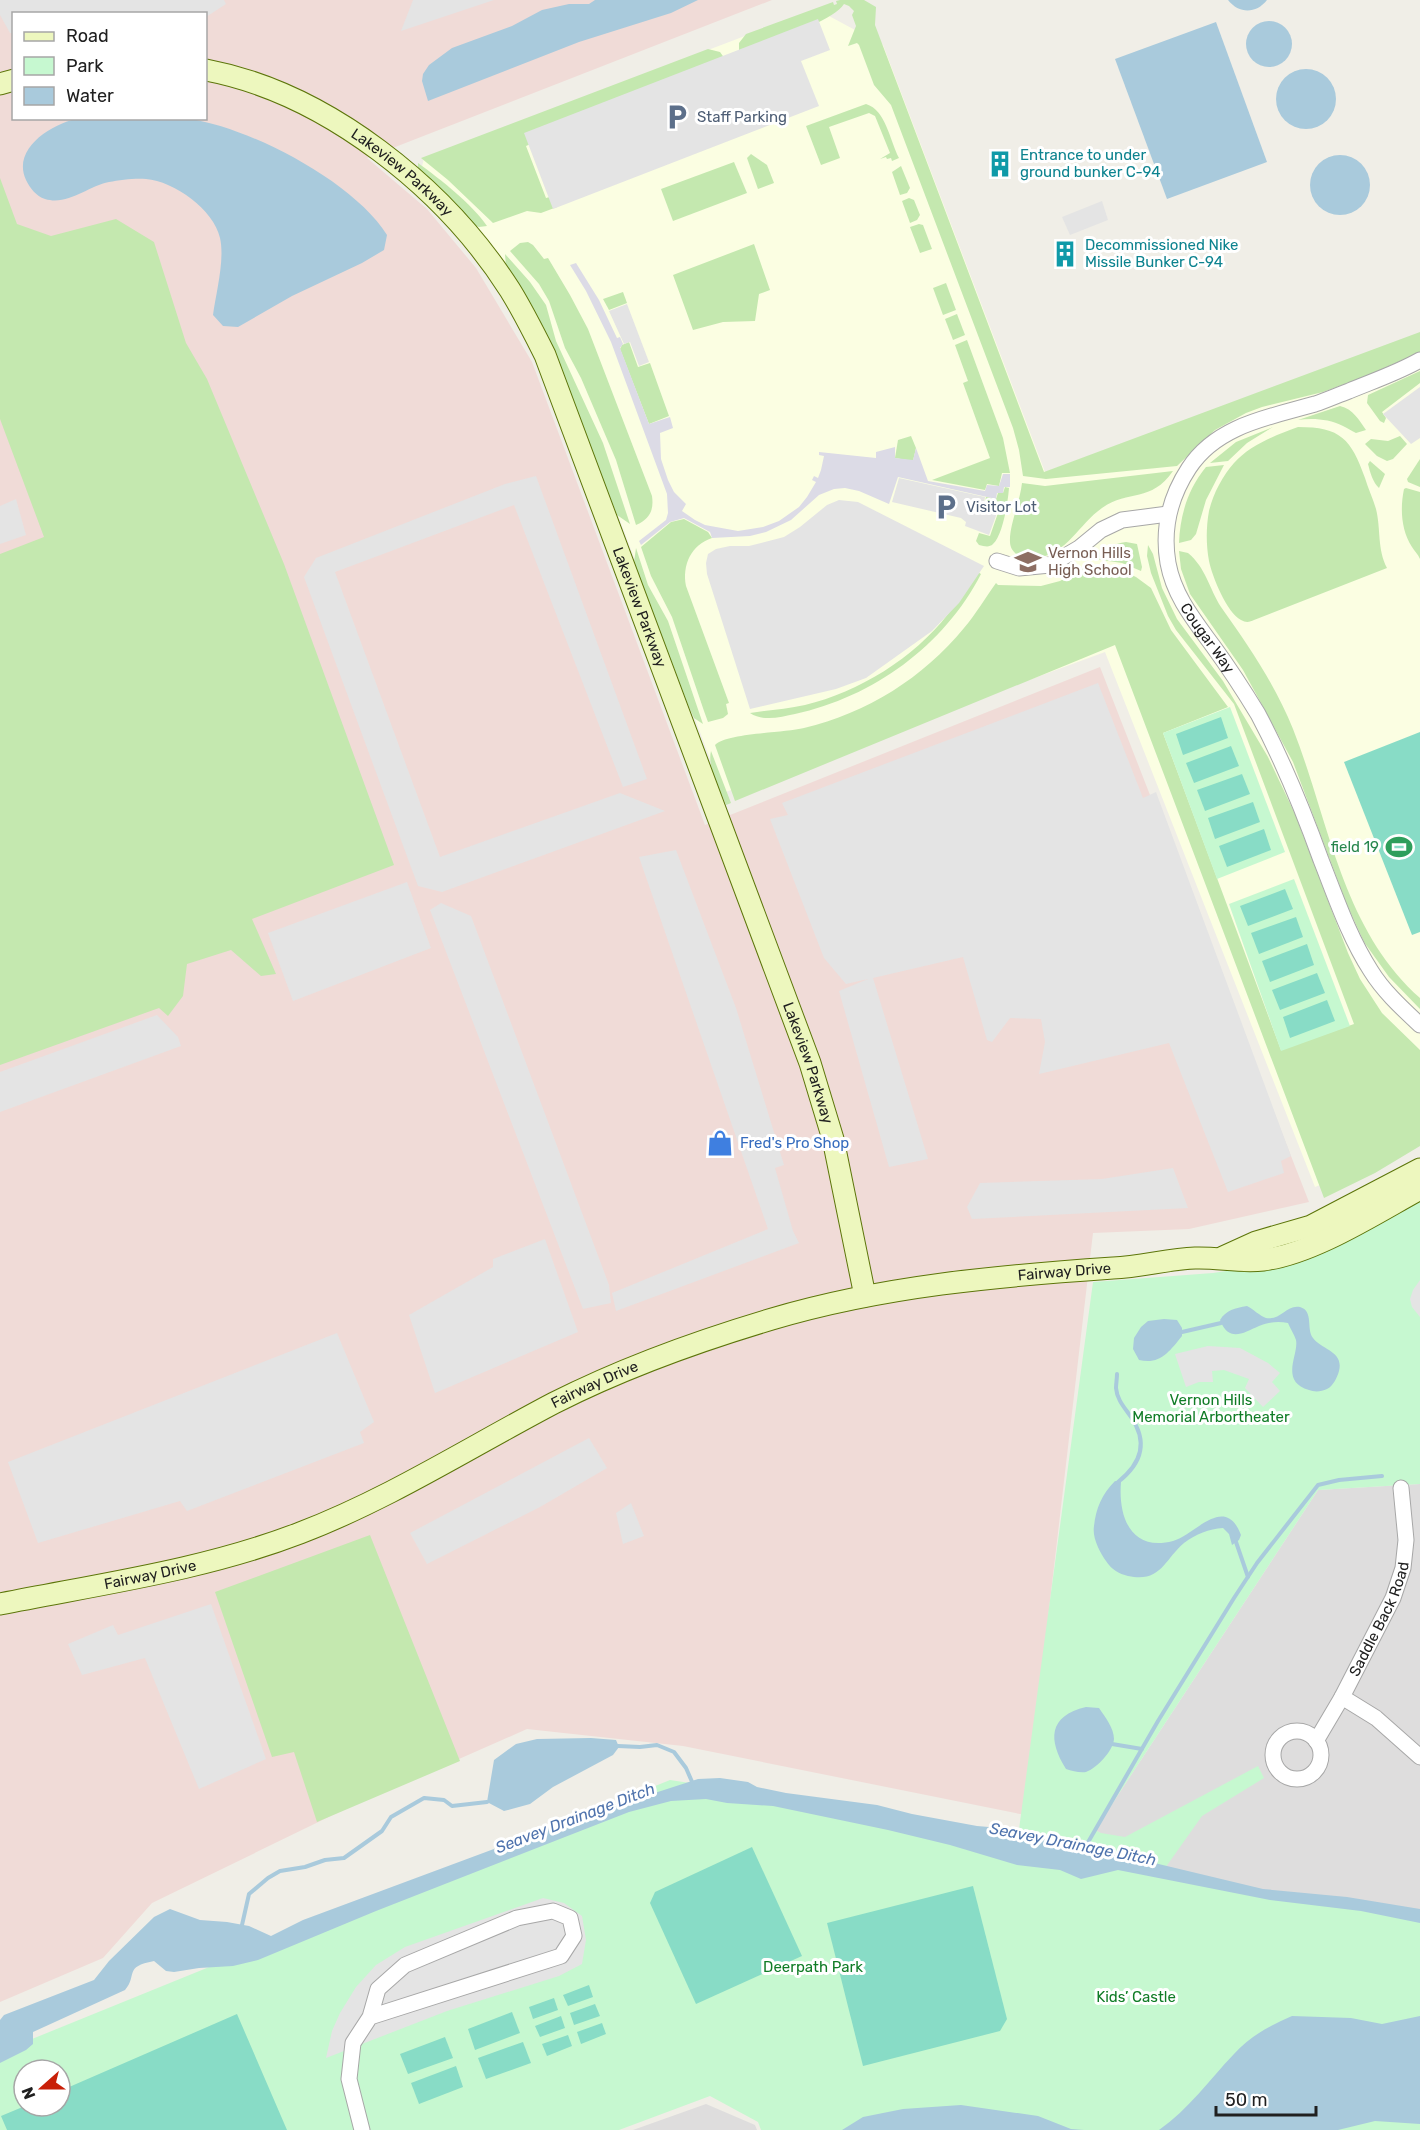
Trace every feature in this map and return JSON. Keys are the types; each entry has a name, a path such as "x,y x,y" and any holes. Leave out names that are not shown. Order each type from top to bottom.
{"main road":[{"name":"Lakeview Parkway","path":"207,70 278,91 321,112 375,148 412,178 464,230 492,265 525,315 545,355 795,1019 832,1139 866,1296"},
{"name":"Fairway Drive","path":"1217,1259 1256,1242 1311,1226 1420,1169"},
{"name":"Fairway Drive","path":"0,1604 220,1558 300,1533 366,1504 557,1402 625,1371 772,1319 866,1296 1000,1277 1118,1268 1197,1258 1263,1260 1321,1241 1420,1189"}],"street":[{"name":"Cougar Way","path":"1420,360 1387,376 1317,403 1262,418 1234,430 1208,447 1190,466 1174,494 1168,514 1166,545 1168,564 1177,593 1192,618 1235,677 1276,749 1350,933 1372,973 1396,1002 1420,1025"},
{"path":"997,561 1019,568 1050,565 1079,548 1101,530 1122,520 1168,514"},
{"name":"Saddle Back Road","path":"1316,1741 1393,1598 1403,1568 1407,1540 1401,1488"},
{"path":"1342,1696 1377,1718 1420,1757"},
{"path":"362,2130 350,2079 353,2043 370,2017 378,1989 405,1965 517,1918 553,1911 570,1918 574,1936 561,1956 370,2017"}],"shaded area":[{"path":"0,0 772,0 367,158 427,209 476,268 532,362 705,825 1100,667 1309,1202 1189,1229 1093,1233 1025,1815 683,1746 527,1729 341,1811 152,1903 103,1958 0,2002"},
{"path":"0,0 224,0 226,4 207,16 207,12 12,12 12,33 0,15"},
{"path":"413,0 494,0 401,31"},
{"name":"Vernon Hills High School","path":"816,9 883,45 1045,472 1420,334 1420,1144 1315,1187 1105,652 723,793 551,341 421,171 424,158"},
{"name":"Staff Parking","path":"818,19 830,50 801,61 819,106 553,209 524,133"},
{"path":"1102,201 1108,220 1070,235 1062,217"},
{"path":"576,263 599,300 617,338 620,337 623,344 620,348 649,424 670,417 673,428 660,433 661,459 674,492 686,504 682,511 695,520 705,525 738,531 763,527 779,521 799,507 816,482 812,480 814,476 818,478 824,456 819,455 819,452 876,458 876,452 895,447 895,458 913,460 916,448 928,481 985,491 987,485 999,486 1003,474 1010,474 1010,487 1004,487 1003,493 997,493 996,499 898,477 889,504 859,491 845,488 834,489 819,495 791,520 766,532 750,536 712,538 710,532 684,518 670,522 641,545 639,541 666,520 667,494 611,342 586,291 570,265"},
{"path":"627,304 649,362 639,366 630,342 624,344 609,311"},
{"path":"1420,387 1420,438 1411,444 1383,414"},
{"path":"536,476 647,779 623,787 514,505 335,572 440,857 620,793 665,811 442,892 418,886 304,577 316,558 505,484"},
{"name":"Visitor Lot","path":"899,478 985,497 983,508 997,513 989,535 965,526 966,522 961,518 892,502"},
{"path":"16,499 26,535 0,544 0,506"},
{"path":"839,500 858,502 984,566 959,603 932,631 866,678 836,689 750,709 707,574 708,554 716,549 749,546 784,537 827,505"},
{"path":"1098,683 1143,798 1156,792 1291,1156 1281,1161 1284,1173 1228,1192 1169,1043 1039,1074 1045,1042 1041,1019 1010,1018 992,1042 987,1040 963,957 873,978 928,1159 889,1167 839,991 868,979 846,984 824,958 770,819 788,815 782,803"},
{"path":"676,850 736,1008 784,1165 775,1168 793,1231 799,1243 616,1311 612,1293 768,1229 639,857"},
{"path":"407,882 431,948 293,1001 268,933"},
{"path":"441,903 471,916 609,1285 611,1303 583,1309 430,910"},
{"path":"157,1015 178,1037 181,1046 0,1112 0,1072"},
{"path":"1173,1168 1188,1208 972,1219 967,1207 980,1183 1102,1179"},
{"path":"545,1239 578,1332 435,1393 409,1315 493,1267 493,1259"},
{"path":"1420,1280 1420,1317 1412,1307 1410,1299"},
{"path":"337,1333 374,1422 360,1432 364,1443 187,1511 180,1501 38,1543 8,1462"},
{"path":"1208,1346 1240,1348 1268,1363 1280,1373 1272,1382 1280,1391 1263,1407 1245,1388 1249,1379 1224,1370 1212,1371 1213,1382 1199,1382 1186,1387 1175,1354"},
{"path":"589,1438 607,1468 540,1507 427,1564 410,1533"},
{"path":"1420,1484 1420,1921 1163,1870 1095,1830 1318,1490"},
{"path":"631,1503 644,1536 623,1544 616,1513"},
{"path":"211,1604 266,1759 199,1789 145,1658 82,1675 68,1644 113,1625 118,1635"},
{"path":"543,1898 564,1903 582,1916 586,1940 582,1964 559,1976 447,2011 326,2058 332,2031 340,2013 356,1987 376,1965 405,1947"},
{"path":"706,2104 755,2125 757,2130 633,2130"}],"green space":[{"path":"864,0 876,7 875,25 1044,472 1420,332 1420,352 1369,375 1323,392 1246,413 1215,430 1177,466 1046,479 1023,476 1013,428 891,105 874,85 859,45 857,43 848,46 856,26 852,15 854,11 844,4 837,11 812,25 739,53 739,43 746,34 833,2 834,5 837,4 836,1"},
{"path":"708,49 720,52 725,59 526,146 546,198 557,195 557,207 541,213 527,211 493,223 421,158"},
{"path":"866,104 873,107 883,119 899,158 892,161 891,158 886,157 880,159 890,153 875,116 869,113 829,127 840,158 821,165 806,126"},
{"path":"751,154 767,165 774,183 758,189 747,158"},
{"path":"734,162 747,193 673,221 661,189"},
{"path":"418,163 464,200 487,226 479,227 471,224 418,170"},
{"path":"901,166 910,188 907,193 900,195 892,172"},
{"path":"0,178 17,224 51,236 116,219 154,242 186,343 207,379 284,564 394,865 252,919 276,974 261,976 231,950 187,964 183,996 168,1016 159,1008 0,1065 0,554 44,537 0,419"},
{"path":"909,198 914,200 920,215 917,220 910,223 902,201"},
{"path":"923,225 932,249 920,253 910,227"},
{"path":"528,242 544,259 548,258 588,329 652,496 650,514 636,525 616,460 581,378 565,348 549,301 539,284 510,251 520,243"},
{"path":"754,244 770,290 759,294 755,321 723,322 693,330 673,275"},
{"path":"505,254 530,282 546,305 556,341 603,443 630,524 617,515 543,326 506,267"},
{"path":"946,283 956,310 943,315 933,288"},
{"path":"623,292 627,303 609,310 603,299"},
{"path":"957,314 965,335 953,340 945,319"},
{"path":"967,340 1003,438 1010,473 1002,473 999,486 987,484 985,490 932,480 990,458 963,383 968,381 955,345"},
{"path":"629,342 638,367 650,363 669,416 649,424 620,349 622,345"},
{"path":"1420,371 1420,383 1382,412 1386,418 1384,423 1380,421 1367,403 1368,395"},
{"path":"1340,406 1352,412 1366,430 1356,433 1327,420 1298,420"},
{"path":"1273,427 1247,443 1228,461 1210,463 1236,442"},
{"path":"1298,427 1325,429 1334,433 1349,445 1355,454 1376,509 1380,546 1387,568 1245,622 1231,610 1211,568 1207,542 1209,511 1222,479 1240,457 1264,441"},
{"path":"911,436 916,448 913,461 895,458 898,440"},
{"path":"1400,436 1407,444 1393,459 1387,461 1377,456 1365,444 1371,439 1388,441"},
{"path":"1420,459 1420,487 1408,482 1407,479"},
{"path":"1370,461 1385,474 1379,488 1371,474 1368,464"},
{"path":"1224,465 1206,500 1196,534 1191,540 1179,543 1183,512 1194,484 1206,467"},
{"path":"1173,471 1156,488 1112,502 1102,508 1057,551 1026,559 1017,555 1012,548 1011,529 1022,483 1045,486"},
{"path":"1005,487 1009,488 997,540 991,545 979,545 976,541 979,533 990,536 998,513 984,507 986,497 996,499 998,493 1003,493"},
{"path":"1406,488 1420,492 1420,559 1408,540 1402,519 1402,504"},
{"path":"684,519 708,532 712,538 693,551 685,571 686,586 729,703 726,704 728,714 723,718 708,722 672,617 651,576 641,547 671,522"},
{"path":"1126,542 1137,544 1141,571 1122,563 1095,559 1104,549"},
{"path":"1148,545 1153,554 1162,588 1177,619 1223,681 1268,757 1295,814 1360,979 1382,1013 1420,1050 1420,1146 1375,1173 1324,1198 1115,645 735,801 715,745 731,738 804,728 872,703 931,663 968,623 996,583 998,585 1041,586 1060,581 1082,568 1102,567 1121,570 1151,588 1171,630 1228,707 1163,733 1281,1050 1354,1024 1234,704 1176,630 1168,616 1151,573 1147,556"},
{"path":"636,548 648,585 668,621 703,724 694,718 688,705 634,562"},
{"path":"1179,551 1188,553 1199,565 1221,607 1251,650 1278,696 1306,764 1328,836 1355,907 1372,940 1394,970 1420,998 1420,1009 1389,977 1364,942 1347,905 1293,762 1243,670 1190,594 1181,569"},
{"path":"976,571 981,574 966,600 947,624 903,665 878,681 852,695 795,714 766,718 750,713 798,706 825,699 884,671 902,659 934,630 948,614"},
{"path":"1230,707 1285,852 1217,879 1163,733"},
{"path":"1221,717 1228,738 1183,755 1176,734"},
{"name":"field 19","path":"1420,732 1420,932 1412,935 1344,762"},
{"path":"1231,746 1239,766 1194,783 1186,763"},
{"path":"711,751 731,803 726,805 712,771"},
{"path":"1242,774 1250,794 1205,811 1197,790"},
{"path":"1253,802 1260,822 1215,839 1208,818"},
{"path":"1264,829 1271,850 1227,867 1219,846"},
{"path":"1294,879 1350,1026 1281,1051 1229,904"},
{"path":"1285,889 1293,909 1248,926 1240,906"},
{"path":"1296,917 1303,937 1259,954 1251,933"},
{"path":"1307,944 1314,965 1270,982 1262,961"},
{"path":"1317,973 1325,993 1280,1010 1272,990"},
{"path":"1327,1000 1335,1021 1290,1038 1283,1017"},
{"name":"Deerpath Park","path":"1420,1193 1420,1484 1318,1490 1095,1830 1125,1837 1258,1766 1264,1778 1202,1816 1163,1871 1420,1920 1420,2130 761,2130 758,2122 710,2096 619,2130 0,2130 0,2052 670,1780 860,1809 1017,1844 1093,1282 1213,1273 1252,1267"},
{"path":"370,1535 460,1761 317,1822 294,1752 272,1757 215,1592"},
{"path":"752,1847 802,1956 696,2004 650,1903 655,1892"},
{"path":"973,1886 1007,2019 1000,2031 863,2066 827,1923"},
{"path":"589,1985 593,1997 568,2006 563,1995"},
{"path":"554,1998 558,2010 533,2019 529,2007"},
{"path":"595,2004 600,2016 574,2025 570,2013"},
{"path":"512,2012 520,2033 475,2050 468,2029"},
{"path":"237,2014 287,2130 7,2130 1,2116 12,2111 12,2118 72,2118 72,2086"},
{"path":"561,2016 565,2028 540,2037 535,2026"},
{"path":"602,2023 606,2034 581,2044 577,2032"},
{"path":"568,2035 572,2046 547,2056 542,2044"},
{"path":"445,2037 453,2058 408,2074 400,2054"},
{"path":"523,2042 531,2063 486,2079 478,2058"},
{"path":"456,2066 463,2087 419,2104 411,2083"}],"water":[{"path":"595,0 698,0 671,13 579,42 428,101 422,81 423,74 429,65 452,48 512,26 542,10 569,4 589,4"},
{"path":"1228,0 1267,0 1253,10 1242,10"},
{"path":"1269,21 1285,28 1292,44 1285,60 1269,67 1253,60 1246,44 1253,28"},
{"path":"1216,22 1267,162 1167,199 1115,59"},
{"path":"1300,69 1312,69 1323,74 1331,82 1336,99 1334,111 1323,124 1312,129 1300,129 1289,124 1281,116 1276,105 1276,93 1281,82 1289,74"},
{"path":"196,120 242,133 299,160 351,196 372,215 387,235 384,250 292,296 238,327 223,326 213,315 221,266 220,238 210,217 180,191 157,181 127,179 101,184 70,198 53,200 39,196 29,186 23,168 24,157 30,147 48,131 70,121"},
{"path":"1334,155 1346,155 1357,160 1365,168 1370,185 1368,197 1357,210 1346,215 1334,215 1323,210 1315,202 1310,191 1310,179 1315,168 1323,160"},
{"path":"1247,1306 1266,1318 1275,1317 1295,1307 1304,1309 1307,1312 1313,1338 1335,1355 1340,1364 1336,1379 1331,1386 1322,1391 1313,1391 1300,1386 1295,1380 1292,1367 1296,1340 1288,1323 1270,1323 1237,1334 1228,1332 1220,1320 1222,1317 1231,1310"},
{"path":"1177,1320 1182,1328 1182,1336 1164,1356 1153,1361 1139,1360 1133,1349 1134,1338 1148,1321"},
{"path":"1115,1481 1121,1482 1122,1508 1130,1529 1147,1541 1159,1543 1173,1541 1218,1517 1227,1517 1234,1523 1241,1535 1239,1540 1232,1545 1229,1534 1223,1528 1208,1531 1184,1543 1155,1573 1139,1577 1118,1572 1110,1566 1101,1553 1094,1531 1100,1502"},
{"path":"1086,1707 1099,1708 1111,1727 1114,1739 1108,1754 1099,1763 1086,1772 1079,1772 1066,1769 1054,1739 1058,1723 1064,1716"},
{"path":"537,1739 616,1740 619,1747 613,1755 553,1787 530,1804 504,1811 487,1802 494,1760 516,1744"},
{"name":"Seavey Drainage Ditch","path":"720,1778 748,1782 757,1787 786,1793 877,1805 912,1814 1001,1828 1093,1851 1108,1851 1263,1889 1347,1897 1420,1909 1420,1923 1361,1911 1270,1900 1118,1870 1081,1879 1060,1870 1017,1865 888,1830 773,1806 706,1799 671,1801 629,1812 258,1960 233,1966 174,1972 166,1971 154,1961 144,1963 135,1969 125,1990 33,2032 33,2044 0,2063 0,2020 4,2015 94,1980 109,1961 154,1917 170,1909 200,1920 249,1926 271,1936 303,1920 534,1834 585,1809 630,1801 698,1779"},
{"path":"1292,2016 1351,2018 1382,2024 1420,2016 1420,2124 1375,2121 1338,2130 1159,2130 1189,2104 1234,2054 1254,2036"},
{"path":"961,2105 1038,2116 1071,2129 1084,2130 842,2130 863,2117 903,2109"}],"waterway":[{"path":"1182,1332 1221,1323"},
{"path":"1117,1374 1118,1396 1137,1427 1141,1444 1137,1460 1118,1482"},
{"name":"Seavey Drainage Ditch","path":"1083,1851 1158,1721 1234,1598 1257,1563 1318,1485 1339,1480 1382,1476"},
{"path":"1236,1542 1248,1577"},
{"path":"1112,1744 1142,1749"},
{"path":"618,1746 657,1745 674,1752 686,1768 693,1784"},
{"path":"242,1925 249,1894 268,1878 280,1871 305,1867 325,1860 344,1858 382,1831 391,1817 424,1798 444,1800 452,1806 487,1802"}],"place":[{"name":"Staff Parking","path":"677,117"},
{"name":"Entrance to under ground bunker C-94","path":"1000,164"},
{"name":"Decommissioned Nike Missile Bunker C-94","path":"1065,254"},
{"name":"Visitor Lot","path":"946,507"},
{"name":"Vernon Hills High School","path":"1028,562"},
{"name":"field 19","path":"1399,847"},
{"name":"Fred's Pro Shop","path":"720,1143"}],"park label":[{"name":"Vernon Hills Memorial Arbortheater","path":"1211,1408"},
{"name":"Kids’ Castle","path":"1136,1997"}]}
